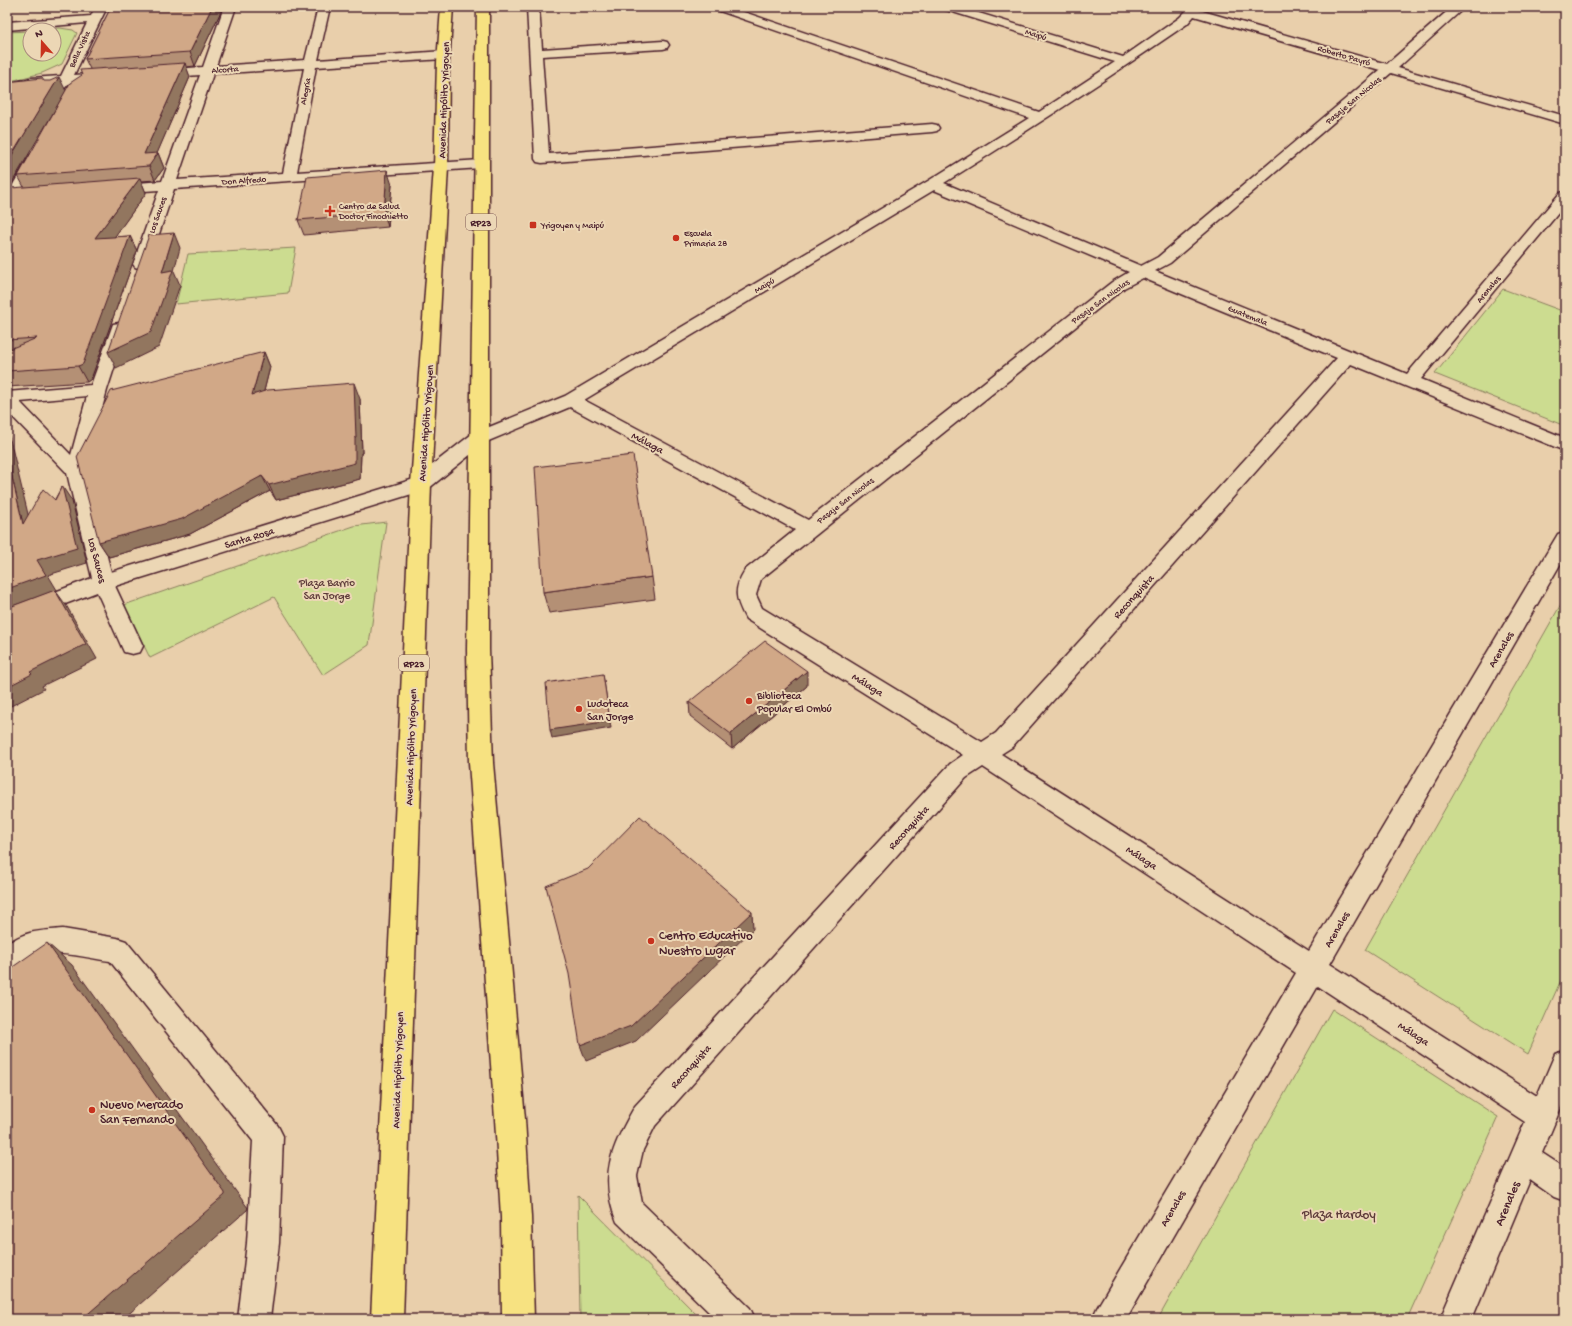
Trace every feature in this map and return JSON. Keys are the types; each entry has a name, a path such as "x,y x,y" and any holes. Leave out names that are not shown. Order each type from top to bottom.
{"main road":[{"name":"Avenida Hipólito Yrigoyen","path":"387,1319 421,484 441,167 447,7"},
{"name":"RP23","path":"483,7 478,650 481,763 510,1119 516,1217 518,1319"}],"street":[{"name":"Los Sauces","path":"135,280 230,7"},
{"name":"Alegria","path":"289,177 310,68 324,7"},
{"path":"533,7 542,159 932,128"},
{"path":"718,7 1040,117"},
{"name":"Maipú","path":"947,7 1125,61"},
{"name":"Pasaje San Nicolas","path":"746,595 752,575 1118,285 1164,260 1390,68 1459,7"},
{"path":"7,26 98,12 114,8"},
{"name":"Maipú","path":"479,438 571,400 932,184 1040,117 1125,61 1183,21 1194,9"},
{"name":"Roberto Payró","path":"1194,9 1565,120"},
{"name":"Bella Vista","path":"56,90 65,80 98,12"},
{"path":"536,52 663,45"},
{"name":"Alcorta","path":"148,79 444,59"},
{"path":"65,80 116,81 78,90 7,89 31,82 65,80"},
{"path":"9,201 44,143"},
{"name":"Don Alfredo","path":"98,190 481,164"},
{"name":"Guatemala","path":"932,184 1142,272 1565,445"},
{"path":"9,201 28,196"},
{"name":"Arenales","path":"1410,381 1565,196"},
{"name":"Los Sauces","path":"123,317 98,390 76,471 103,582 132,646"},
{"name":"Reconquista","path":"739,1319 628,1211 622,1176 629,1146 645,1116 958,771 1004,740 1348,356"},
{"path":"7,399 98,390"},
{"path":"7,399 76,471"},
{"name":"Málaga","path":"571,400 809,529"},
{"name":"Santa Rosa","path":"7,618 103,582 421,484 479,438"},
{"name":"Arenales","path":"1108,1319 1565,539"},
{"name":"Málaga","path":"746,595 753,613 983,755 1543,1117"},
{"path":"7,959 29,944 63,941 117,950 268,1136 263,1243 254,1319"},
{"name":"Arenales","path":"1456,1319 1565,1064"},
{"path":"1525,1159 1565,1186"}],"green space":[{"path":"62,28 73,30 77,33 62,64 42,73 7,82 7,32 22,31 22,62 62,62"},
{"path":"296,248 288,293 176,304 188,254"},
{"path":"1503,289 1565,312 1565,426 1435,374"},
{"name":"Plaza Barrio San Jorge","path":"386,522 369,645 323,675 274,597 150,658 124,605 354,526"},
{"path":"1565,597 1565,971 1528,1054 1365,950"},
{"name":"Plaza Hardoy","path":"1332,1009 1498,1117 1407,1319 1158,1319"},
{"path":"578,1195 701,1319 580,1319"}],"building":[{"path":"111,7 212,7 190,52 85,59"},
{"path":"185,63 144,154 158,153 149,166 18,176 70,83 82,75 80,70"},
{"path":"59,77 7,163 7,82 42,78 44,81 50,81"},
{"path":"387,170 384,213 298,220 307,177"},
{"path":"140,178 95,238 130,236 83,364 78,366 7,371 7,350 37,338 7,340 7,194 11,188"},
{"path":"174,233 162,272 173,270 151,332 108,352 149,235"},
{"path":"264,352 252,395 268,390 354,383 356,438 355,463 269,485 262,476 182,519 99,542 77,457 111,391"},
{"path":"633,455 652,577 543,592 535,467"},
{"path":"7,456 23,524 43,489 55,500 62,486 77,548 37,560 46,575 7,589"},
{"path":"55,590 86,644 30,672 32,674 7,687 7,608"},
{"name":"Biblioteca Popular El Ombú","path":"765,641 807,671 731,734 689,702"},
{"name":"Ludoteca San Jorge","path":"603,674 610,721 550,730 546,683"},
{"name":"Centro Educativo Nuestro Lugar","path":"640,816 752,912 631,1026 580,1045 569,974 546,886 588,869"},
{"name":"Nuevo Mercado San Fernando","path":"47,943 225,1195 82,1319 7,1319 7,971"}],"place":[{"name":"Centro de Salud Doctor Finochietto","path":"330,211"},
{"name":"Yrigoyen y Maipú","path":"533,225"},
{"name":"Escuela Primaria 28","path":"676,238"},
{"name":"Biblioteca Popular El Ombú","path":"749,701"},
{"name":"Ludoteca San Jorge","path":"579,709"},
{"name":"Centro Educativo Nuestro Lugar","path":"651,941"},
{"name":"Nuevo Mercado San Fernando","path":"92,1110"}]}
